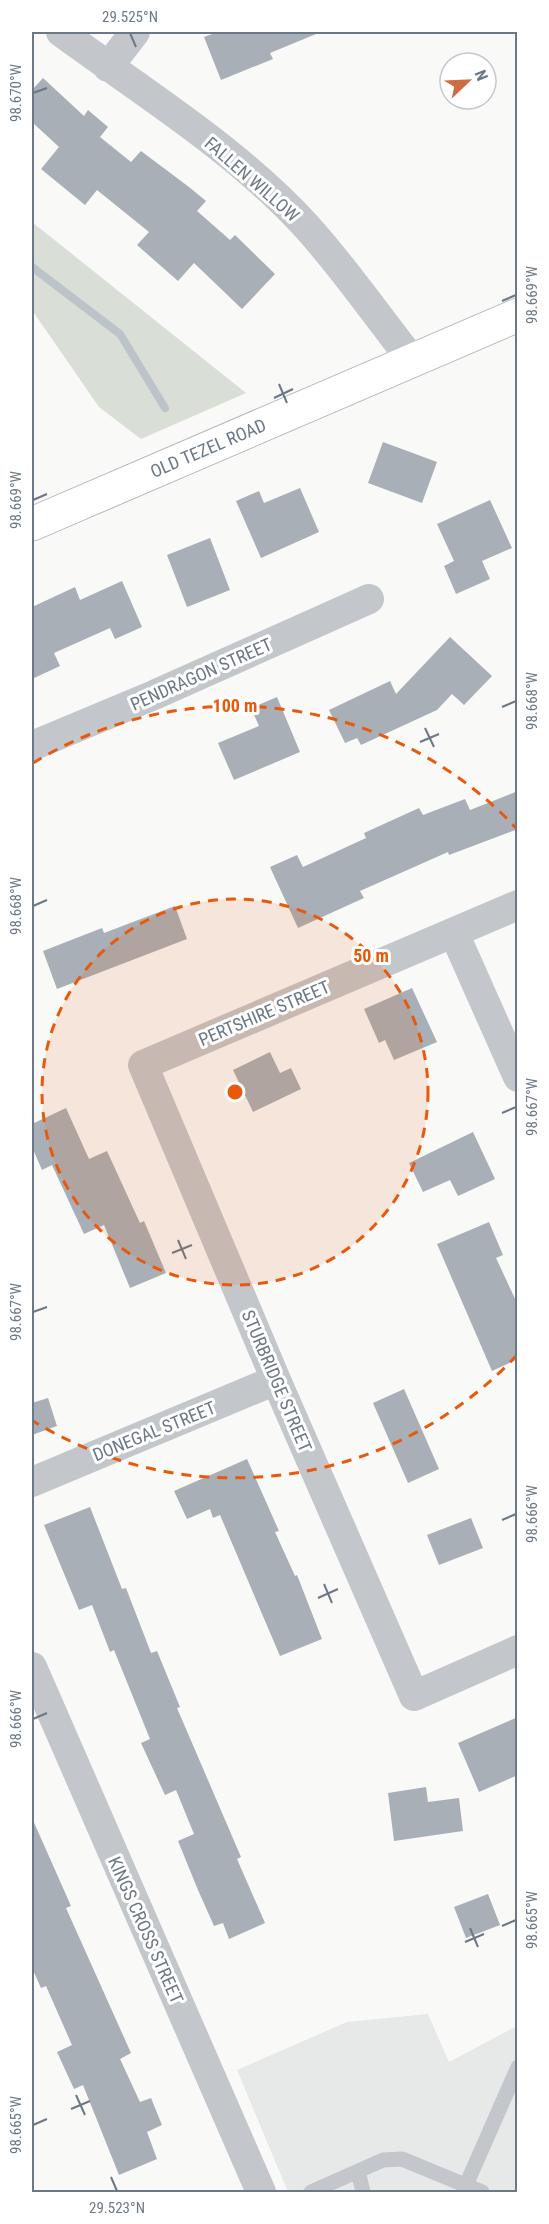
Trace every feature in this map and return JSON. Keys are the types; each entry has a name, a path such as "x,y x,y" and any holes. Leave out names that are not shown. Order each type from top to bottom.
{"street":[{"name":"FALLEN WILLOW","path":"61,32 219,148 307,227 412,360"},
{"path":"108,67 135,32"},
{"name":"OLD TEZEL ROAD","path":"32,524 518,315"},
{"name":"PENDRAGON STREET","path":"32,746 154,695 369,599"},
{"name":"PERTSHIRE STREET","path":"143,1065 518,905"},
{"path":"454,933 518,1077"},
{"name":"STURBRIDGE STREET","path":"143,1065 276,1380 414,1695 518,1650"},
{"name":"DONEGAL STREET","path":"32,1482 276,1380"},
{"name":"KINGS CROSS STREET","path":"32,1667 261,2193"}],"lane":[{"path":"465,2189 518,2067"},
{"path":"311,2193 383,2160 402,2159 465,2189 482,2193"},
{"path":"358,2171 363,2193"}],"shaded area":[{"path":"32,222 246,393 141,439 99,407 32,310"},
{"path":"428,2014 449,2062 517,2026 517,2192 288,2192 237,2070 347,2022"}],"building":[{"path":"218,32 321,32 270,53 273,59 221,80 204,37"},
{"path":"43,78 84,116 88,110 108,127 100,137 131,162 141,151 206,201 197,211 230,240 235,235 275,274 242,309 194,263 178,281 137,245 149,232 97,190 85,205 41,169 59,147 32,122 32,90"},
{"path":"383,442 437,462 422,503 368,483"},
{"path":"300,488 319,532 261,558 236,501 259,491 264,503"},
{"path":"490,500 512,548 482,561 490,579 456,594 444,566 454,561 437,524"},
{"path":"210,538 230,590 187,607 167,555"},
{"path":"122,581 142,627 115,639 110,628 54,653 60,666 32,679 32,607 75,587 80,600"},
{"path":"450,637 492,676 464,705 452,694 437,710 361,745 357,738 345,743 329,710 390,681 396,694"},
{"path":"277,697 300,752 234,780 218,743 259,726 251,708"},
{"path":"518,791 518,829 449,855 448,852 360,891 364,898 298,928 270,867 297,855 303,867 366,838 364,833 419,808 423,815 465,799 470,810"},
{"path":"175,906 187,939 57,989 43,951 102,928 104,933"},
{"path":"412,988 437,1042 394,1060 385,1040 379,1043 364,1009"},
{"path":"270,1052 280,1073 291,1068 301,1089 253,1112 233,1070"},
{"path":"66,1108 89,1159 107,1151 140,1223 144,1221 166,1273 130,1288 104,1225 84,1234 52,1165 42,1170 32,1147 32,1124"},
{"path":"473,1132 495,1179 458,1196 450,1180 423,1192 409,1163"},
{"path":"489,1222 503,1255 496,1258 518,1305 518,1359 492,1371 437,1244"},
{"path":"404,1389 439,1469 408,1483 373,1403"},
{"path":"48,1398 57,1426 32,1435 32,1403"},
{"path":"247,1459 279,1531 275,1532 295,1576 297,1575 322,1639 280,1656 220,1515 213,1518 210,1509 187,1519 174,1491"},
{"path":"90,1507 122,1589 126,1588 151,1653 157,1651 180,1707 177,1708 241,1857 237,1859 265,1923 229,1939 223,1923 214,1926 178,1841 194,1834 176,1790 165,1795 141,1743 150,1739 114,1650 110,1652 92,1605 79,1610 44,1525"},
{"path":"471,1518 483,1548 439,1565 427,1535"},
{"path":"518,1717 518,1775 479,1792 458,1743"},
{"path":"426,1787 428,1802 459,1798 463,1831 394,1841 388,1793"},
{"path":"32,1818 71,1906 66,1908 131,2053 120,2059 140,2102 151,2098 162,2125 147,2132 157,2159 119,2175 83,2085 74,2089 57,2052 72,2045 46,1986 41,1988 32,1968"},
{"path":"488,1894 500,1925 466,1938 454,1907"}],"waterway":[{"path":"32,267 120,334 165,408"}]}
